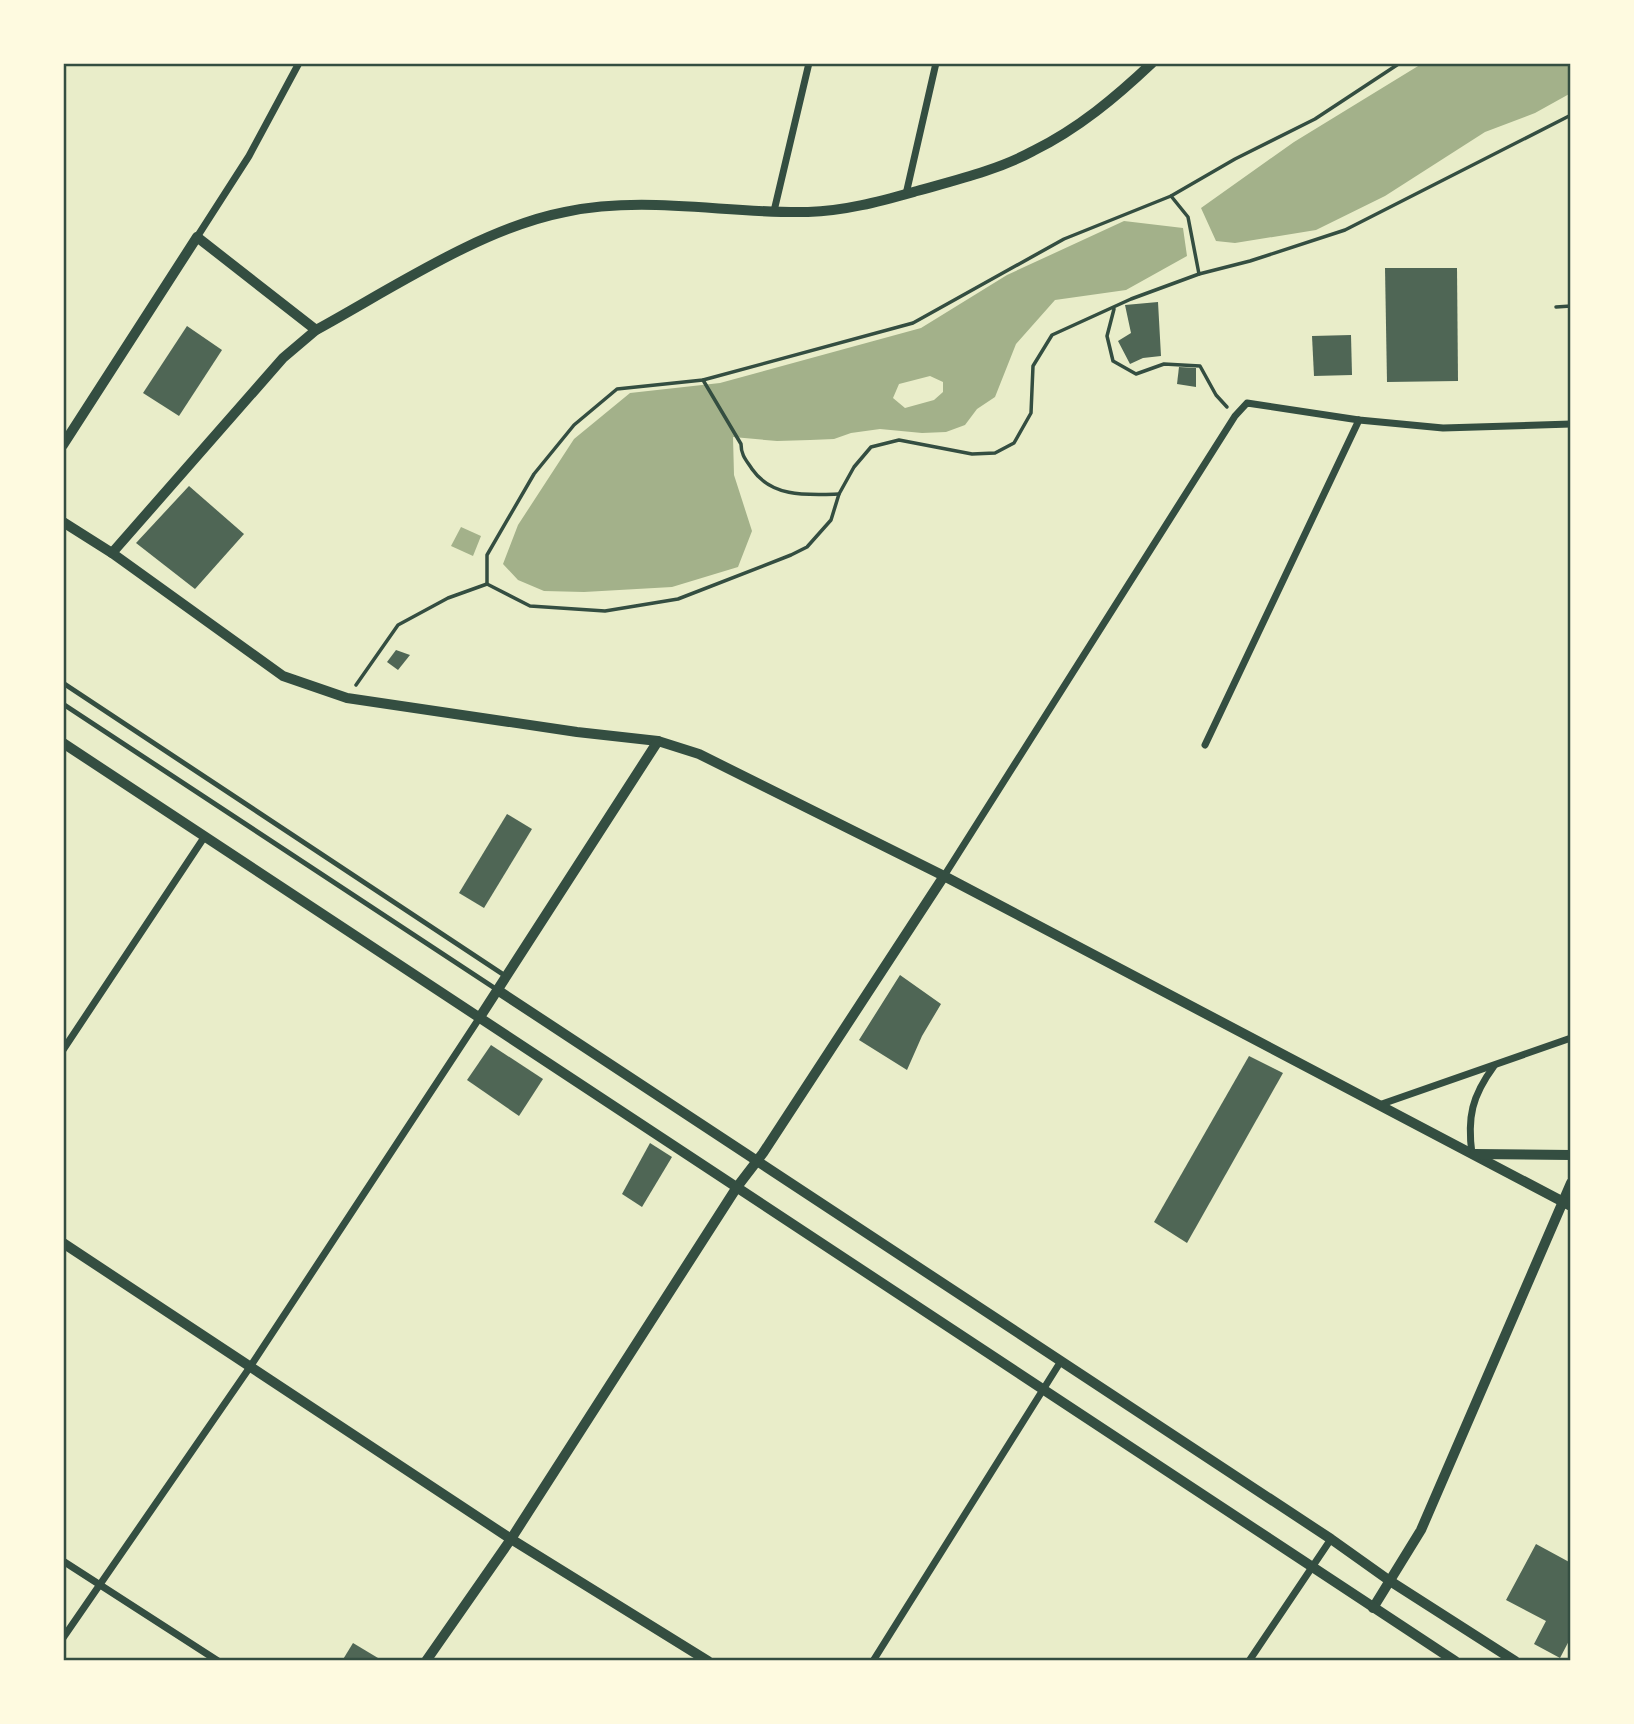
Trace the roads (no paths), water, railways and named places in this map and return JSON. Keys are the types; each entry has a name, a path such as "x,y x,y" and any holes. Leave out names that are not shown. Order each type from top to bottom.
{"main road":[{"path":"63,523 112,553 283,676 347,698 577,732 658,741 699,754 944,876 1567,1204"},
{"path":"481,1017 658,741"},
{"path":"63,743 1455,1661"},
{"path":"499,991 1515,1661"},
{"path":"1472,1154 1571,1155"}],"street":[{"path":"63,444 249,156 299,63"},
{"path":"774,211 809,63"},
{"path":"906,194 936,63"},
{"path":"112,553 283,358 316,330 486,238 520,224 563,212 626,204 807,212 836,211 868,205 1007,162 1033,151 1067,132 1117,96 1152,63"},
{"path":"197,237 316,330"},
{"path":"426,1661 511,1539 737,1187 944,876 1235,416 1247,403 1359,420 1443,428 1571,424"},
{"path":"1205,745 1359,420"},
{"path":"63,682 507,977"},
{"path":"63,704 499,991"},
{"path":"63,1049 205,836"},
{"path":"63,1637 250,1367 481,1017"},
{"path":"1379,1105 1571,1038"},
{"path":"1472,1154 1469,1130 1472,1106 1480,1084 1495,1065"},
{"path":"1373,1608 1421,1530 1567,1204 1571,1183"},
{"path":"63,1243 511,1539 708,1661"},
{"path":"873,1661 1060,1361"},
{"path":"1249,1661 1331,1539"},
{"path":"63,1561 218,1661"}],"lane":[{"path":"1556,307 1571,306"}]}
